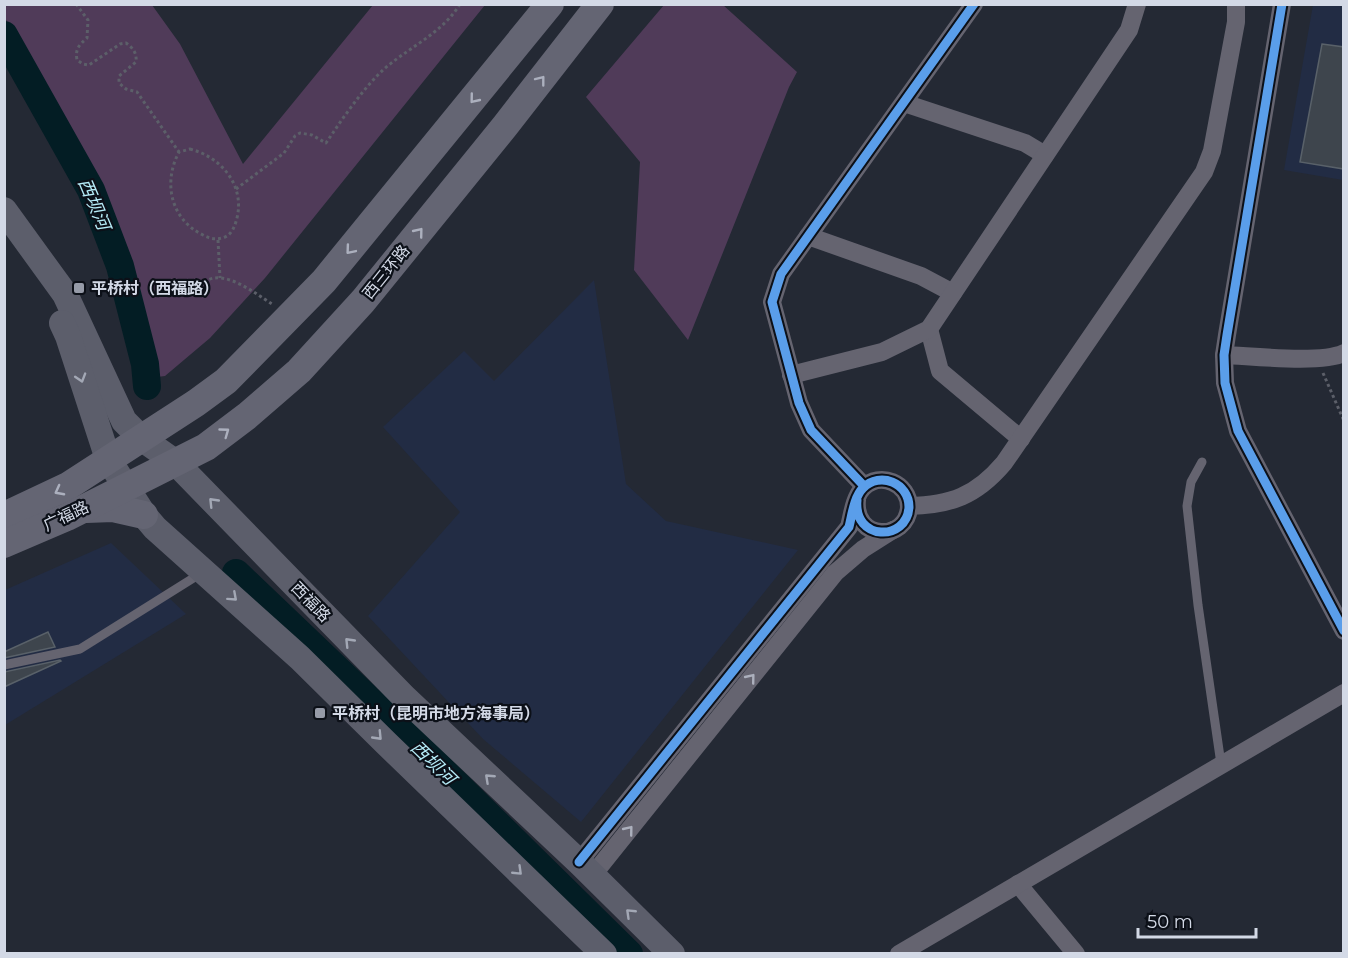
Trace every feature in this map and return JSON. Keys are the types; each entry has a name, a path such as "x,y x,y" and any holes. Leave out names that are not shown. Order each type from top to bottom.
{"main road":[{"path":"141,438 196,404 226,381 292,316 418,168 550,4"},
{"name":"西三环路","path":"126,486 206,447 247,416 299,371 363,301 497,136 600,4"},
{"name":"西福路","path":"4,210 60,285 124,421 141,438 175,462 405,698 586,869 672,954"},
{"path":"4,235 45,294 68,336 108,459 144,515 155,528 300,658 604,954"},
{"name":"广福路","path":"4,516 57,493 141,438"},
{"name":"广福路","path":"4,544 81,510 126,486"},
{"path":"81,510 113,508 144,515"}],"street":[{"path":"791,375 882,352 929,329 1129,30 1137,4"},
{"path":"909,506 927,506 950,501 971,493 990,480 1021,439 1204,172 1212,151 1236,22 1236,4"},
{"path":"1282,4 1224,355 1225,383 1238,430 1344,630"},
{"path":"895,529 880,532 866,527 858,515 861,493 811,430 799,404 772,302 781,274 904,103 969,6"},
{"path":"904,103 1025,142 1045,155"},
{"path":"808,236 921,276 953,293"},
{"path":"929,329 940,371 1021,439"},
{"path":"1224,355 1317,358 1336,357 1344,353"},
{"path":"878,480 894,482 905,492 909,506 905,520 863,549 835,573 586,869 849,527 861,493 878,480"},
{"path":"899,954 1344,693"},
{"path":"1018,884 1076,954"}],"lane":[{"path":"1202,462 1191,482 1187,506 1198,605 1221,764"},
{"path":"4,665 80,649 204,572"}],"path":[{"path":"76,4 88,20 87,38 77,47 77,60 89,65 120,44 126,43 132,47 136,62 118,76 119,83 126,89 137,92 179,152"},
{"path":"236,189 284,153 295,136 300,133 312,135 326,143 364,91 384,70 424,41 460,4"},
{"path":"190,149 211,157 228,172 236,189 238,205 234,227 228,236 218,240 197,232 180,217 175,207 170,184 174,162 179,152 190,149"},
{"path":"218,240 220,278"},
{"path":"196,291 207,280 220,278 234,280 292,316"},
{"path":"1317,358 1344,421"}],"shaded area":[{"path":"4,5 152,5 180,44 243,164 373,5 485,5 265,278 210,338 165,376 157,377 132,268 102,191 5,18"},
{"path":"664,5 723,5 797,72 688,340 634,270 640,162 586,97"},
{"path":"1313,5 1342,5 1344,8 1343,180 1284,170"},
{"path":"594,280 626,484 666,521 798,550 581,822 483,739 368,616 460,512 383,427 464,351 494,381"},
{"path":"111,543 186,614 5,725 5,590"}],"building":[{"path":"1322,44 1344,47 1344,169 1300,162"},
{"path":"48,632 55,647 4,658 4,652"},
{"path":"61,661 4,687 4,672"}],"waterway":[{"name":"西坝河","path":"4,35 91,190 120,266 145,364 147,386"},
{"name":"西坝河","path":"236,573 432,760 629,954"}],"cycle path":[{"path":"864,486 811,430 799,403 772,302 781,274 974,4"},
{"path":"1282,4 1227,335 1224,355 1225,383 1238,431 1344,631"},
{"path":"579,862 849,527 855,501 863,488 877,480 892,482 904,492 909,507 906,518 899,526 891,531 881,532 863,523 858,514 857,500"}],"place":[{"name":"平桥村（西福路）","path":"79,288"},
{"name":"平桥村（昆明市地方海事局）","path":"320,713"}]}
